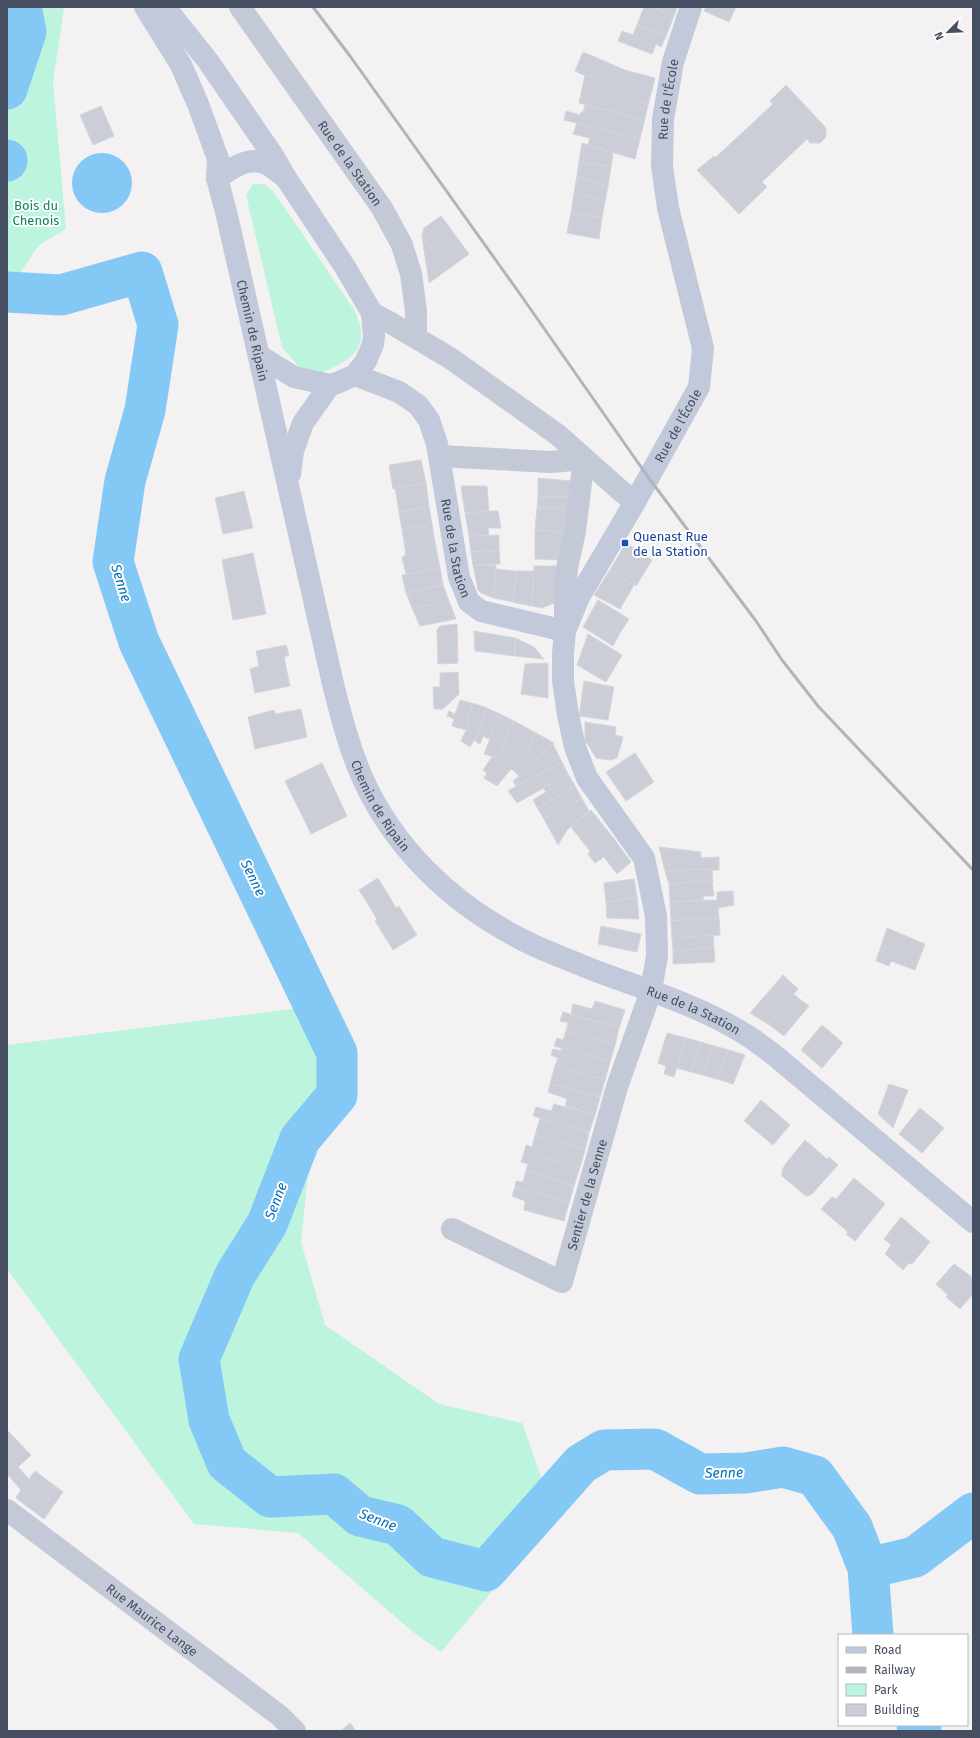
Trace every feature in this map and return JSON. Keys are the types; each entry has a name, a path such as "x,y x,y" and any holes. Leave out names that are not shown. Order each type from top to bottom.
{"street":[{"name":"Chemin de Ripain","path":"144,7 181,65 198,104 218,159 217,178 260,356 333,684 348,741 362,778 390,827 413,857 452,894 482,916 519,938 583,966 651,991"},
{"path":"165,7 208,61 272,154 286,178 345,267 372,313 374,329 373,344 366,361 355,374 330,385 294,377 260,356"},
{"name":"Rue de la Station","path":"240,7 382,208 402,245 411,274 416,311 416,337"},
{"name":"Rue de l'École","path":"565,631 579,597 635,502 699,387 703,348 668,208 662,166 663,119 673,62 690,7"},
{"path":"217,178 237,165 249,161 266,163 286,178"},
{"path":"372,313 450,358 551,431 635,502"},
{"name":"Rue de la Station","path":"355,374 399,392 418,405 424,412 432,427 439,456 459,577 469,602 481,611 565,631 563,681 575,747 587,778 644,858 650,880 656,916 657,942 657,956 651,991 710,1015 743,1033 773,1054 973,1222"},
{"name":"Chemin de Ripain","path":"288,483 293,451 302,423 330,385"},
{"path":"439,456 551,462 584,459"},
{"path":"565,631 565,590 567,568 575,531 584,459"},
{"name":"Sentier de la Senne","path":"452,1229 562,1282 617,1087 651,991"},
{"name":"Rue Maurice Lange","path":"7,1510 280,1716 295,1731"}],"green space":[{"name":"Bois du Chenois","path":"7,7 64,7 53,82 66,229 39,245 7,292"},
{"path":"253,184 264,184 273,191 355,311 359,321 361,340 354,353 342,363 321,373 299,367 282,347 246,195"},
{"path":"300,1008 319,1066 301,1242 325,1325 439,1404 522,1423 555,1516 441,1652 412,1631 298,1533 194,1524 7,1269 7,1045"}],"water":[{"path":"102,153 119,158 127,166 132,183 127,200 119,208 102,213 85,208 77,200 72,183 77,166 85,158"}],"building":[{"path":"644,7 653,7 674,16 666,36 637,25"},
{"path":"653,7 677,7 674,16"},
{"path":"706,7 736,7 729,22 704,11"},
{"path":"637,25 666,36 661,47 656,44 652,54 618,41 622,31 633,35"},
{"path":"583,52 625,70 655,78 648,105 575,71"},
{"path":"585,75 648,105 644,122 611,111 579,103"},
{"path":"786,85 826,128 826,137 820,143 810,143 807,139 762,182 767,187 739,214 697,170 714,156 715,158 773,104 770,101"},
{"path":"585,105 611,111 644,122 640,139 564,120 566,111 580,115 581,112 583,113"},
{"path":"101,106 114,136 93,145 80,115"},
{"path":"577,123 640,139 635,159 588,145 590,138 573,134"},
{"path":"582,143 613,153 611,167 579,162"},
{"path":"579,162 611,167 608,186 577,176"},
{"path":"577,176 608,186 605,201 574,193"},
{"path":"574,193 605,201 602,218 571,213"},
{"path":"571,213 602,218 599,239 567,233"},
{"path":"441,216 469,254 447,270 422,236 424,228"},
{"path":"422,236 447,270 429,283"},
{"path":"421,460 426,483 393,489 389,465"},
{"path":"538,478 571,481 569,497 538,497"},
{"path":"426,483 429,507 399,512 395,488"},
{"path":"461,486 487,486 489,511 465,513"},
{"path":"244,491 253,528 223,534 215,498"},
{"path":"538,497 569,497 567,509 537,508"},
{"path":"429,507 432,524 402,529 399,512"},
{"path":"537,508 567,509 564,532 535,530"},
{"path":"498,511 501,528 488,528 489,535 469,536 465,513"},
{"path":"432,524 434,537 406,555 402,529"},
{"path":"535,530 564,532 560,560 535,559"},
{"path":"499,535 499,551 471,552 469,536"},
{"path":"434,537 440,568 406,574 402,557"},
{"path":"626,543 652,560 636,586 610,570"},
{"path":"499,551 500,564 473,565 471,552"},
{"path":"253,553 266,614 233,620 222,560"},
{"path":"473,565 496,565 494,598 481,593 478,590"},
{"path":"534,566 560,566 556,602 542,608 532,606"},
{"path":"440,568 443,585 406,593 402,575"},
{"path":"496,569 516,571 513,602 494,598"},
{"path":"610,570 634,585 620,609 594,595"},
{"path":"516,571 534,571 532,606 513,602"},
{"path":"443,585 449,601 432,607 430,604 413,610 406,593"},
{"path":"598,600 629,619 620,633 589,616"},
{"path":"449,601 456,619 420,626 413,610 430,604 432,607"},
{"path":"589,616 620,633 613,646 583,627"},
{"path":"457,624 458,663 438,664 437,630 440,626"},
{"path":"474,631 515,638 515,656 475,651"},
{"path":"588,634 622,655 606,682 577,665"},
{"path":"515,638 534,647 544,659 515,656"},
{"path":"286,645 289,655 284,657 290,686 255,693 250,669 259,666 256,651"},
{"path":"548,663 548,698 521,694 525,664"},
{"path":"458,672 459,694 443,709 434,709 433,687 440,687 440,673"},
{"path":"584,681 614,687 608,720 579,716"},
{"path":"460,700 472,703 466,730 452,726 454,719 447,716 449,711 455,714"},
{"path":"472,703 487,708 478,734 470,747 461,741 466,730"},
{"path":"487,708 500,714 491,740 483,736 480,744 475,741"},
{"path":"301,709 307,737 255,749 248,717 274,710 276,714"},
{"path":"500,714 514,721 498,758 484,754"},
{"path":"514,721 536,733 522,763 515,772 511,769 497,786 484,778 487,773 483,770 492,757 498,758"},
{"path":"585,722 616,727 615,735 623,737 617,758 610,760 596,758 587,743 585,743"},
{"path":"536,733 554,743 518,775 515,772 522,763"},
{"path":"553,744 562,762 516,786 513,781 519,776 518,775"},
{"path":"635,753 654,782 626,801 606,772"},
{"path":"562,762 568,774 517,803 508,791 535,775 536,776"},
{"path":"322,763 347,816 311,834 285,781"},
{"path":"568,774 575,786 538,809 533,800 546,792 543,788"},
{"path":"575,786 582,799 544,819 538,809"},
{"path":"582,799 589,811 567,830 558,845 544,819"},
{"path":"591,810 611,835 590,851 571,827"},
{"path":"611,835 631,862 617,874 604,857 595,863 588,854"},
{"path":"659,847 701,852 701,858 719,857 719,870 665,871"},
{"path":"702,869 712,870 713,882 669,884 665,871"},
{"path":"378,878 396,908 399,906 417,935 393,950 375,921 377,919 359,890"},
{"path":"634,879 637,897 606,902 604,883"},
{"path":"702,881 712,882 714,896 703,896 704,900 670,902 669,884"},
{"path":"733,891 734,905 718,908 719,918 671,921 670,902 717,900 717,892"},
{"path":"637,897 639,919 607,918 606,902"},
{"path":"719,918 720,935 672,938 671,921"},
{"path":"601,926 641,934 637,952 598,944"},
{"path":"887,928 925,944 915,970 891,961 889,966 876,961"},
{"path":"713,935 714,948 673,951 672,938"},
{"path":"714,948 715,962 673,964 673,951"},
{"path":"783,975 798,989 768,1024 750,1013"},
{"path":"793,994 809,1006 784,1036 768,1024"},
{"path":"595,1001 625,1010 619,1028 571,1014 573,1004 592,1009"},
{"path":"563,1012 619,1028 615,1045 566,1031 568,1023 560,1021"},
{"path":"822,1025 843,1043 822,1068 801,1050"},
{"path":"566,1031 615,1045 610,1062 554,1046 557,1038 563,1040"},
{"path":"667,1033 686,1038 674,1077 664,1074 666,1066 658,1063"},
{"path":"686,1038 701,1042 691,1072 677,1068"},
{"path":"701,1042 714,1046 703,1075 691,1072"},
{"path":"714,1046 729,1050 717,1079 703,1075"},
{"path":"561,1048 610,1062 605,1080 555,1066 558,1058 551,1055 553,1049 561,1051"},
{"path":"729,1050 745,1055 733,1084 717,1079"},
{"path":"555,1066 605,1080 600,1097 550,1084"},
{"path":"550,1084 600,1097 595,1115 565,1106 567,1099 548,1092"},
{"path":"889,1084 908,1090 893,1128 878,1114"},
{"path":"761,1100 790,1125 773,1145 744,1121"},
{"path":"554,1104 595,1115 589,1133 533,1116 536,1107 551,1111"},
{"path":"920,1108 944,1128 922,1153 899,1134"},
{"path":"540,1118 589,1133 585,1150 535,1135"},
{"path":"535,1135 585,1150 580,1167 524,1153 526,1145 532,1147"},
{"path":"805,1140 827,1159 829,1157 838,1165 811,1195 806,1196 782,1176 782,1170 787,1162"},
{"path":"524,1153 580,1167 574,1186 526,1171 528,1164 521,1162"},
{"path":"526,1171 574,1186 569,1203 515,1187 516,1181 523,1182"},
{"path":"854,1178 885,1204 855,1241 846,1234 848,1232 821,1209 832,1197 836,1199"},
{"path":"515,1187 569,1203 564,1221 524,1210 525,1201 512,1196"},
{"path":"901,1217 930,1242 912,1264 909,1263 903,1270 885,1254 891,1245 884,1239"},
{"path":"954,1264 972,1277 971,1278 973,1280 973,1294 960,1309 946,1297 948,1295 936,1284"},
{"path":"7,1430 31,1455 18,1467 29,1479 35,1471 63,1492 44,1519 16,1498 21,1490 9,1476 7,1478"},
{"path":"350,1723 356,1731 341,1731"}],"waterway":[{"name":"Senne","path":"7,89 26,32 21,7"},
{"name":"Senne","path":"7,292 61,295 142,272 158,325 145,410 125,481 113,562 139,642 337,1053 337,1095 300,1139 267,1224 235,1275 199,1359 209,1420 227,1463 270,1497 334,1494 360,1516 398,1525 432,1557 486,1571 581,1464 604,1450 655,1449 700,1474 746,1473 783,1467 815,1476 852,1527 868,1568 873,1634"},
{"path":"868,1568 915,1557 973,1513"},
{"name":"Senne","path":"918,1726 921,1731"}],"railway":[{"path":"313,7 350,56 520,294 648,477 756,621 782,660 818,706 973,870"}],"place":[{"name":"Quenast Rue de la Station","path":"625,543"}]}
